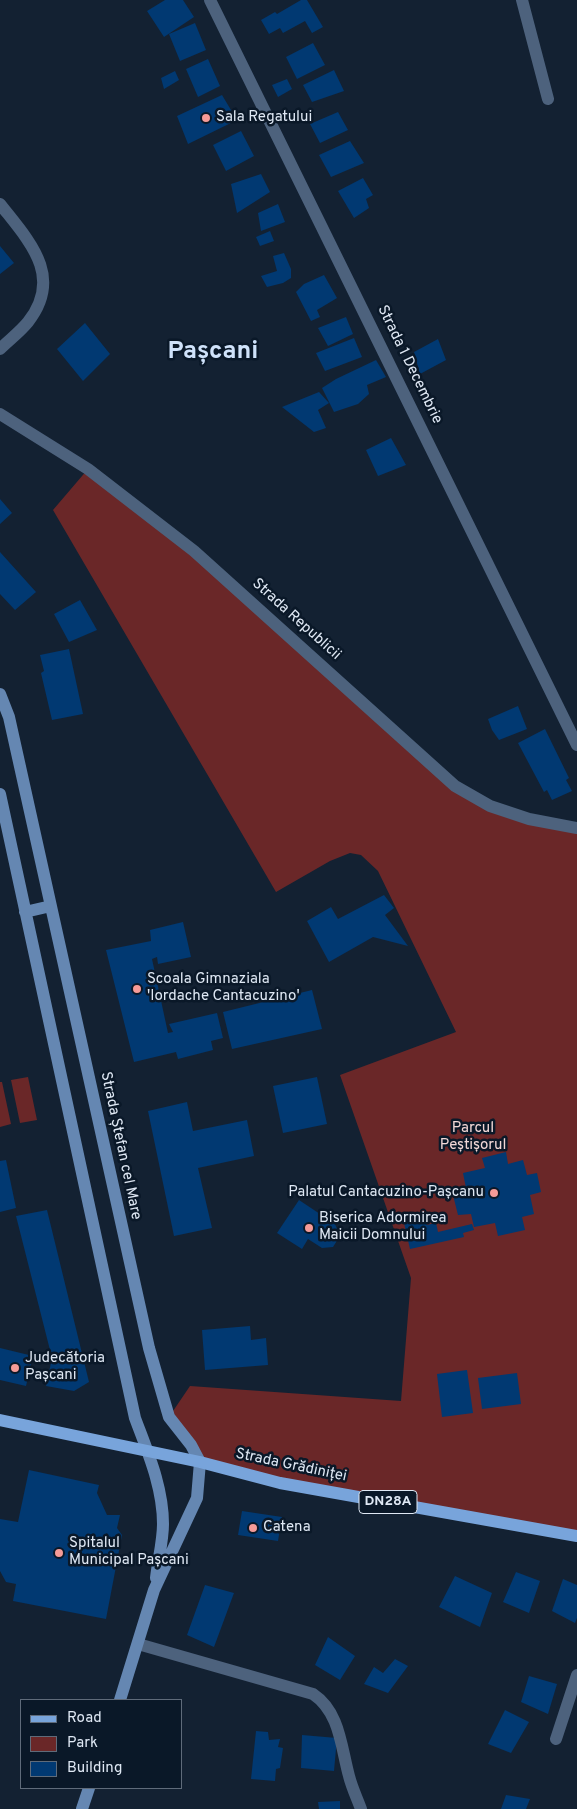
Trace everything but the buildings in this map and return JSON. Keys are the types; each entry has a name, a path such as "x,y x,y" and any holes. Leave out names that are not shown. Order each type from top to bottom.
{"main road":[{"name":"Strada Ștefan cel Mare","path":"0,694 9,716 149,1348 169,1417 191,1445 200,1462"},
{"path":"0,794 135,1418 158,1481 162,1507 163,1526 154,1590 120,1699"},
{"path":"25,912 51,906"},
{"name":"Strada Grădiniței","path":"0,1420 200,1462 280,1483 577,1536"},
{"path":"154,1590 197,1498 200,1462"},
{"path":"82,1809 89,1789"}],"street":[{"name":"Strada 1 Decembrie","path":"210,0 577,745"},
{"path":"522,0 548,99"},
{"path":"0,204 33,247 41,263 44,290 28,322 0,349"},
{"path":"0,226 10,217"},
{"name":"Strada Republicii","path":"0,414 88,469 194,551 456,786 490,806 529,819 577,828"},
{"path":"138,1644 313,1694 324,1701 333,1716 349,1779 361,1809"},
{"path":"556,1739 577,1675"}],"green space":[{"name":"Parcul Peștișorul","path":"88,469 194,551 455,786 490,806 577,828 577,1536 200,1462 169,1417 190,1386 401,1401 411,1278 340,1075 456,1032 378,871 361,855 350,853 330,861 276,892 53,510"},
{"path":"28,1077 37,1120 20,1123 11,1080"},
{"path":"0,1082 2,1082 11,1124 0,1127"}],"place":[{"name":"Sala Regatului","path":"206,118"},
{"name":"Scoala Gimnaziala 'Iordache Cantacuzino'","path":"137,989"},
{"name":"Palatul Cantacuzino-Pașcanu","path":"494,1193"},
{"name":"Biserica Adormirea Maicii Domnului","path":"309,1228"},
{"name":"Judecătoria Pașcani","path":"15,1368"},
{"name":"Catena","path":"253,1528"},
{"name":"Spitalul Municipal Pașcani","path":"59,1553"}],"district":[{"name":"Pașcani","path":"213,353"}]}
